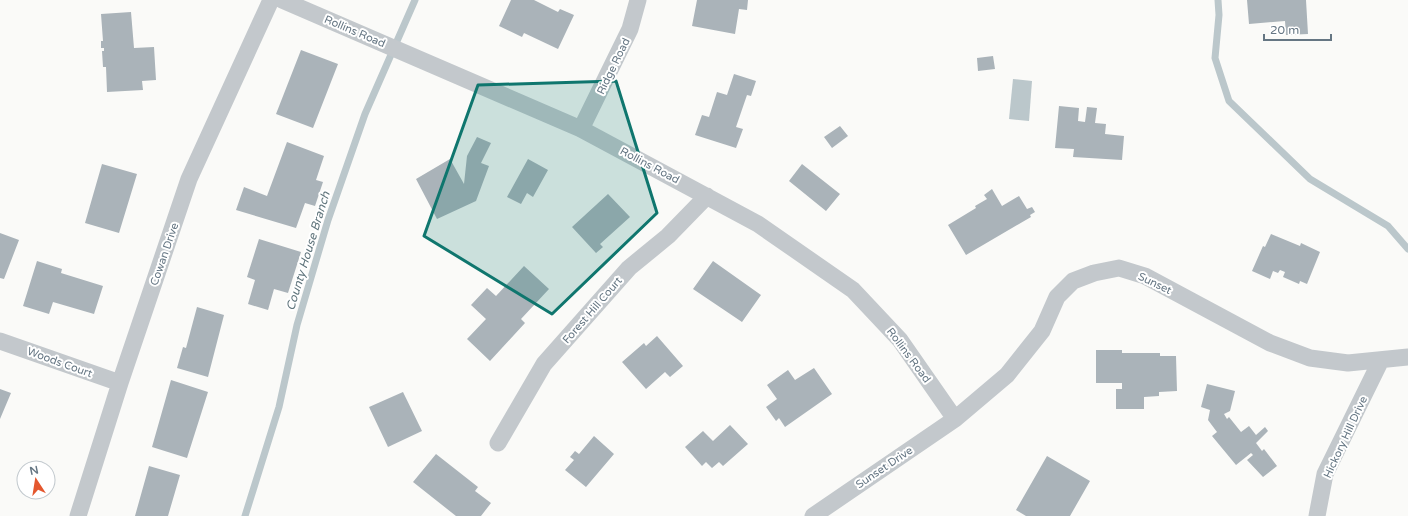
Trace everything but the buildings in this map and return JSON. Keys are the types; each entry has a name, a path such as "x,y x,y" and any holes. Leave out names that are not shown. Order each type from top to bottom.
{"street":[{"name":"Cowan Drive","path":"78,516 120,383 189,179 271,0"},
{"name":"Rollins Road","path":"282,0 378,40 581,129 758,224 853,290 900,340 956,419"},
{"name":"Ridge Road","path":"581,129 630,29 638,0"},
{"name":"Forest Hill Court","path":"498,443 544,364 629,268 668,236 708,196"},
{"name":"Sunset","path":"956,419 1007,375 1042,331 1058,297 1073,281 1094,272 1119,268 1145,276 1270,343 1310,358 1348,363 1408,357"},
{"name":"Woods Court","path":"0,341 120,383"},
{"name":"Hickory Hill Drive","path":"1317,516 1325,474 1381,360"},
{"name":"Sunset Drive","path":"813,516 956,419"}],"highlighted area":[{"path":"616,81 657,213 552,314 424,236 478,85"}],"shaded area":[{"path":"1013,79 1032,81 1029,121 1009,119"}],"waterway":[{"name":"County House Branch","path":"245,516 279,407 297,325 328,220 365,114 415,0"},
{"path":"1218,0 1219,15 1215,58 1229,101 1310,179 1388,226 1408,249"}]}
